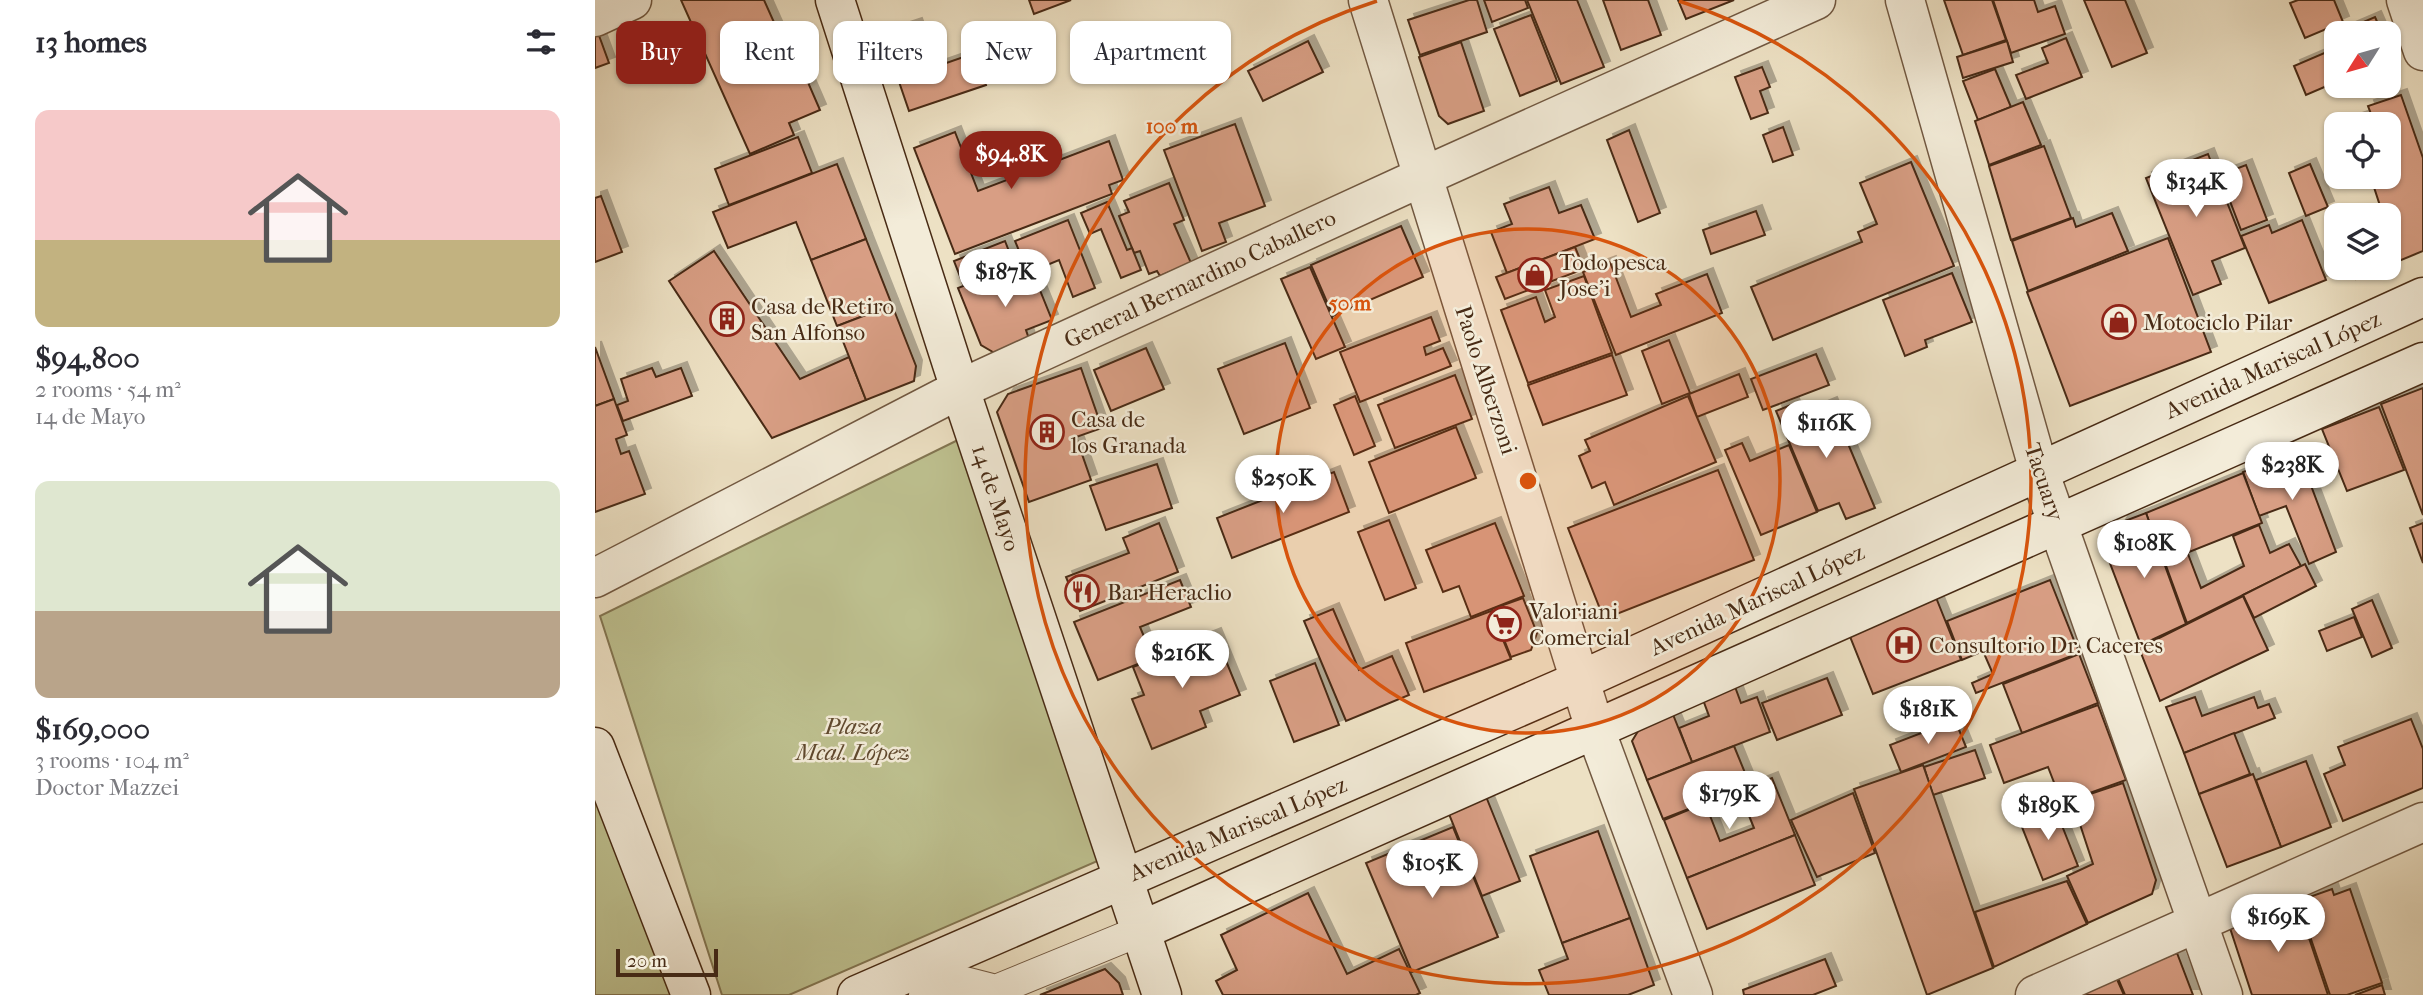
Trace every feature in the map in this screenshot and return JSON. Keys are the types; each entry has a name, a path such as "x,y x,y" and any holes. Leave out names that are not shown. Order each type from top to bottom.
{"main road":[{"path":"595,17 632,0"},
{"name":"14 de Mayo","path":"835,0 960,389 1162,995"},
{"name":"Paolo Alberzoni","path":"1368,0 1595,729 1693,995"},
{"name":"General Bernardino Caballero","path":"595,578 960,389 1816,0"},
{"name":"Tacuary","path":"1905,0 2039,471 2223,995"},
{"path":"2406,0 2423,51"},
{"name":"Avenida Mariscal López","path":"856,995 1581,680 2423,298"},
{"path":"1140,931 2423,362"},
{"path":"595,747 691,995"},
{"path":"2035,995 2423,822"}],"street":[{"path":"924,995 957,980 996,990 1140,931"}],"green space":[{"name":"Plaza Mcal. López","path":"962,438 1109,856 789,995 722,995 600,616"},
{"path":"595,759 675,995 595,995"}],"building":[{"path":"681,0 764,0 773,21 720,21 720,84 809,84 820,110 789,123 794,135 750,154 706,56 706,21 690,21"},
{"path":"1029,0 1071,0 1034,14"},
{"path":"1469,0 1477,0 1487,32 1420,55 1408,20"},
{"path":"1484,0 1525,0 1528,8 1492,22"},
{"path":"1527,0 1577,0 1604,67 1561,84"},
{"path":"1603,0 1648,0 1661,35 1621,50"},
{"path":"1678,0 1734,0 1686,19"},
{"path":"1944,0 1992,0 2006,40 1963,55"},
{"path":"1993,0 2034,0 2038,12 2055,6 2065,34 2011,53"},
{"path":"2084,0 2125,0 2147,53 2112,67"},
{"path":"2298,0 2334,0 2343,21 2324,21 2324,30 2305,38 2290,3"},
{"path":"1531,15 1557,81 1520,96 1494,29"},
{"path":"597,30 609,63 595,68 595,31"},
{"path":"2066,38 2082,77 2026,99 2016,75 2048,63 2042,48"},
{"path":"1308,41 1323,72 1263,101 1248,71"},
{"path":"2007,41 2013,62 1963,78 1957,57"},
{"path":"1461,42 1484,111 1448,124 1439,116 1419,57"},
{"path":"2324,53 2324,87 2306,95 2294,66"},
{"path":"961,58 961,84 986,84 986,85 909,111 900,84 947,84 947,63"},
{"path":"1762,67 1770,87 1760,91 1768,113 1751,119 1735,77"},
{"path":"1995,69 2011,107 1978,120 1963,81"},
{"path":"2401,95 2423,158 2423,251 2401,260 2401,203 2379,203 2375,189 2401,189 2401,112 2370,112 2368,106 2392,98 2401,98"},
{"path":"2023,102 2041,145 1989,165 1975,121"},
{"path":"1235,124 1265,206 1219,223 1226,242 1202,251 1164,150"},
{"path":"1783,127 1793,155 1773,162 1763,135"},
{"path":"1629,130 1660,213 1638,222 1607,140"},
{"path":"955,132 978,191 1109,141 1123,180 1109,185 1112,194 955,254 914,148"},
{"path":"798,137 812,173 729,205 715,169"},
{"path":"2044,146 2071,218 2011,240 1989,166"},
{"path":"2208,154 2245,248 2212,261 2221,284 2193,295 2146,178"},
{"path":"1911,162 1954,266 1773,340 1751,287 1862,242 1858,232 1877,224 1860,183"},
{"path":"837,164 866,239 811,260 796,222 728,248 713,212"},
{"path":"2310,164 2326,203 2324,203 2324,209 2306,216 2289,173"},
{"path":"2246,165 2267,220 2241,230 2220,175"},
{"path":"1169,183 1184,220 1174,224 1191,263 1160,276 1157,271 1149,274 1140,251 1134,253 1119,216 1129,212 1124,201"},
{"path":"1549,187 1559,213 1581,205 1595,239 1507,273 1491,232 1512,224 1504,204"},
{"path":"601,196 622,252 595,262 595,198"},
{"path":"1107,202 1127,250 1132,248 1141,270 1121,278 1101,229 1090,234 1081,213"},
{"path":"1756,211 1765,235 1711,254 1703,230"},
{"path":"2112,213 2128,251 2028,291 2012,241 2073,218 2076,227"},
{"path":"1068,220 1095,288 1073,297 1059,260 1028,273 1015,241"},
{"path":"2302,220 2326,280 2269,303 2241,236 2269,225 2272,233"},
{"path":"1401,226 1423,277 1333,316 1311,265"},
{"name":"Motociclo Pilar","path":"2168,238 2211,352 2070,406 2027,292"},
{"path":"866,239 892,305 837,326 811,260"},
{"path":"1005,241 1014,264 963,284 954,261"},
{"name":"Todo pesca Jose'i","path":"1575,247 1584,269 1505,299 1496,277"},
{"name":"Casa de Retiro San Alfonso","path":"714,251 800,379 849,357 866,400 772,438 669,281"},
{"path":"1610,262 1631,317 1661,305 1656,294 1707,274 1722,313 1616,355 1583,272"},
{"path":"1013,266 1019,279 1033,273 1052,320 1026,330 1030,342 998,355 981,345 958,288"},
{"path":"1310,267 1345,347 1316,359 1281,279"},
{"path":"1952,273 1972,322 1925,340 1927,347 1905,356 1883,300"},
{"path":"1584,276 1612,353 1528,383 1501,310 1536,297 1545,322 1555,317 1545,290"},
{"path":"892,305 916,366 914,381 866,400 837,326"},
{"path":"1431,317 1440,341 1424,347 1426,355 1443,348 1451,366 1360,402 1340,352"},
{"path":"1669,340 1690,393 1662,404 1642,351"},
{"path":"1285,343 1310,408 1244,434 1218,369"},
{"path":"595,347 614,399 595,406"},
{"path":"1146,348 1164,389 1111,411 1094,370"},
{"path":"1816,354 1829,385 1763,410 1751,379"},
{"path":"1612,355 1627,395 1543,425 1528,385"},
{"path":"652,368 656,377 681,368 692,396 623,421 617,405 628,401 621,379"},
{"name":"Casa de los Granada","path":"1081,368 1102,428 1076,437 1091,480 1029,502 997,412 1008,394"},
{"path":"1739,374 1748,397 1697,417 1689,394"},
{"path":"1455,375 1472,419 1395,448 1378,405"},
{"path":"2423,388 2423,515 2381,404"},
{"path":"1355,396 1375,446 1354,455 1334,405"},
{"path":"1688,396 1716,462 1614,505 1605,482 1592,488 1579,456 1590,451 1585,440"},
{"path":"614,399 627,435 616,439 621,454 629,451 645,494 595,512 595,406"},
{"path":"1831,403 1875,508 1846,519 1839,503 1818,511 1776,411 1793,404 1798,417"},
{"path":"2379,407 2404,470 2347,491 2322,429"},
{"path":"1456,427 1476,478 1389,513 1369,462"},
{"path":"1742,443 1750,461 1789,445 1817,512 1761,535 1725,450"},
{"path":"2298,451 2336,552 2309,564 2286,506 2259,516 2243,472"},
{"path":"1157,464 1172,508 1106,530 1090,486"},
{"path":"1718,470 1754,560 1604,619 1568,528"},
{"path":"1334,472 1349,512 1232,558 1217,518"},
{"path":"2243,473 2262,523 2164,562 2146,513"},
{"path":"2146,513 2186,624 2141,645 2105,550 2122,522"},
{"path":"1389,520 1416,588 1385,600 1358,532"},
{"path":"1159,523 1178,572 1080,611 1066,577 1129,553 1123,538"},
{"path":"1495,523 1524,596 1471,617 1459,586 1443,592 1426,550"},
{"path":"2423,523 2423,563 2410,528"},
{"path":"2259,525 2270,553 2289,544 2301,566 2187,623 2165,563 2188,554 2201,588 2244,566 2233,536"},
{"path":"2305,564 2316,586 2254,618 2243,595"},
{"path":"1180,580 1191,607 1140,627 1153,658 1098,680 1074,622"},
{"path":"2050,580 2079,653 1976,693 1972,683 1993,674 1983,651 1962,660 1947,621"},
{"name":"Consultorio Dr. Caceres","path":"1935,595 1961,660 1873,694 1847,629"},
{"path":"2243,596 2268,650 2160,701 2139,648"},
{"path":"1523,598 1537,633 1531,650 1511,657 1492,609"},
{"path":"2372,600 2392,648 2372,657 2352,609"},
{"path":"1333,609 1359,670 1392,656 1409,695 1346,721 1304,621"},
{"path":"1491,611 1511,659 1424,692 1406,643"},
{"path":"2354,617 2362,637 2327,651 2319,631"},
{"path":"1215,634 1240,695 1200,711 1206,727 1152,749 1132,699 1144,695 1133,667"},
{"path":"2079,654 2098,703 2022,733 2003,684"},
{"path":"1315,663 1339,725 1294,742 1270,681"},
{"path":"1827,678 1842,715 1777,740 1762,703"},
{"path":"1734,684 1741,703 1757,697 1770,732 1692,762 1679,728 1709,716 1702,697"},
{"path":"2195,697 2202,716 2254,697 2258,708 2269,704 2275,718 2184,753 2166,707"},
{"path":"2098,705 2126,780 2062,803 2048,767 2004,783 1990,745"},
{"path":"1672,712 1692,762 1647,780 1632,741 1643,723"},
{"path":"2411,719 2423,749 2423,788 2343,821 2324,774 2345,765 2338,747"},
{"path":"1955,720 1966,747 1901,772 1890,745"},
{"path":"2234,733 2250,774 2199,794 2184,753"},
{"path":"1734,746 1750,785 1663,819 1647,780"},
{"path":"1975,750 1985,778 1933,795 1924,767"},
{"path":"2306,761 2331,827 2281,847 2256,780"},
{"path":"1923,765 1993,968 1927,995 1854,789"},
{"path":"2253,774 2281,847 2227,867 2199,794"},
{"path":"1772,778 1795,835 1687,878 1664,820 1705,803 1720,841 1754,828 1739,791"},
{"path":"2123,783 2156,880 2152,894 2088,923 2067,876 2093,864 2072,800"},
{"path":"1853,793 1875,853 1817,877 1791,820"},
{"path":"1485,794 1520,881 1482,896 1447,809"},
{"path":"2053,803 2078,866 2043,880 2018,817"},
{"path":"1453,827 1498,937 1412,972 1366,863"},
{"path":"1598,831 1630,918 1562,943 1530,856"},
{"path":"1795,835 1815,885 1707,929 1687,878"},
{"path":"2067,881 2087,924 1994,967 1975,912"},
{"path":"2332,889 2334,895 2350,889 2382,983 2347,995 2330,995 2298,901"},
{"path":"1308,893 1347,974 1399,949 1420,993 1223,995 1216,981 1237,970 1221,935"},
{"path":"2297,902 2328,995 2252,995 2229,925"},
{"path":"1630,918 1654,985 1628,995 1549,995 1539,970 1568,959 1562,943"},
{"path":"2177,953 2193,995 2125,995 2117,976"},
{"path":"1825,959 1836,986 1813,995 1744,995 1743,990"},
{"path":"1105,969 1119,983 1123,995 1040,995"},
{"path":"2116,977 2124,995 2072,995"},
{"path":"2382,985 2385,995 2355,995"}],"place":[{"name":"Todo pesca Jose'i","path":"1535,275"},
{"name":"Casa de Retiro San Alfonso","path":"727,319"},
{"name":"Motociclo Pilar","path":"2119,322"},
{"name":"Casa de los Granada","path":"1047,432"},
{"name":"Bar Heraclio","path":"1082,592"},
{"name":"Valoriani Comercial","path":"1504,624"},
{"name":"Consultorio Dr. Caceres","path":"1904,645"}]}
